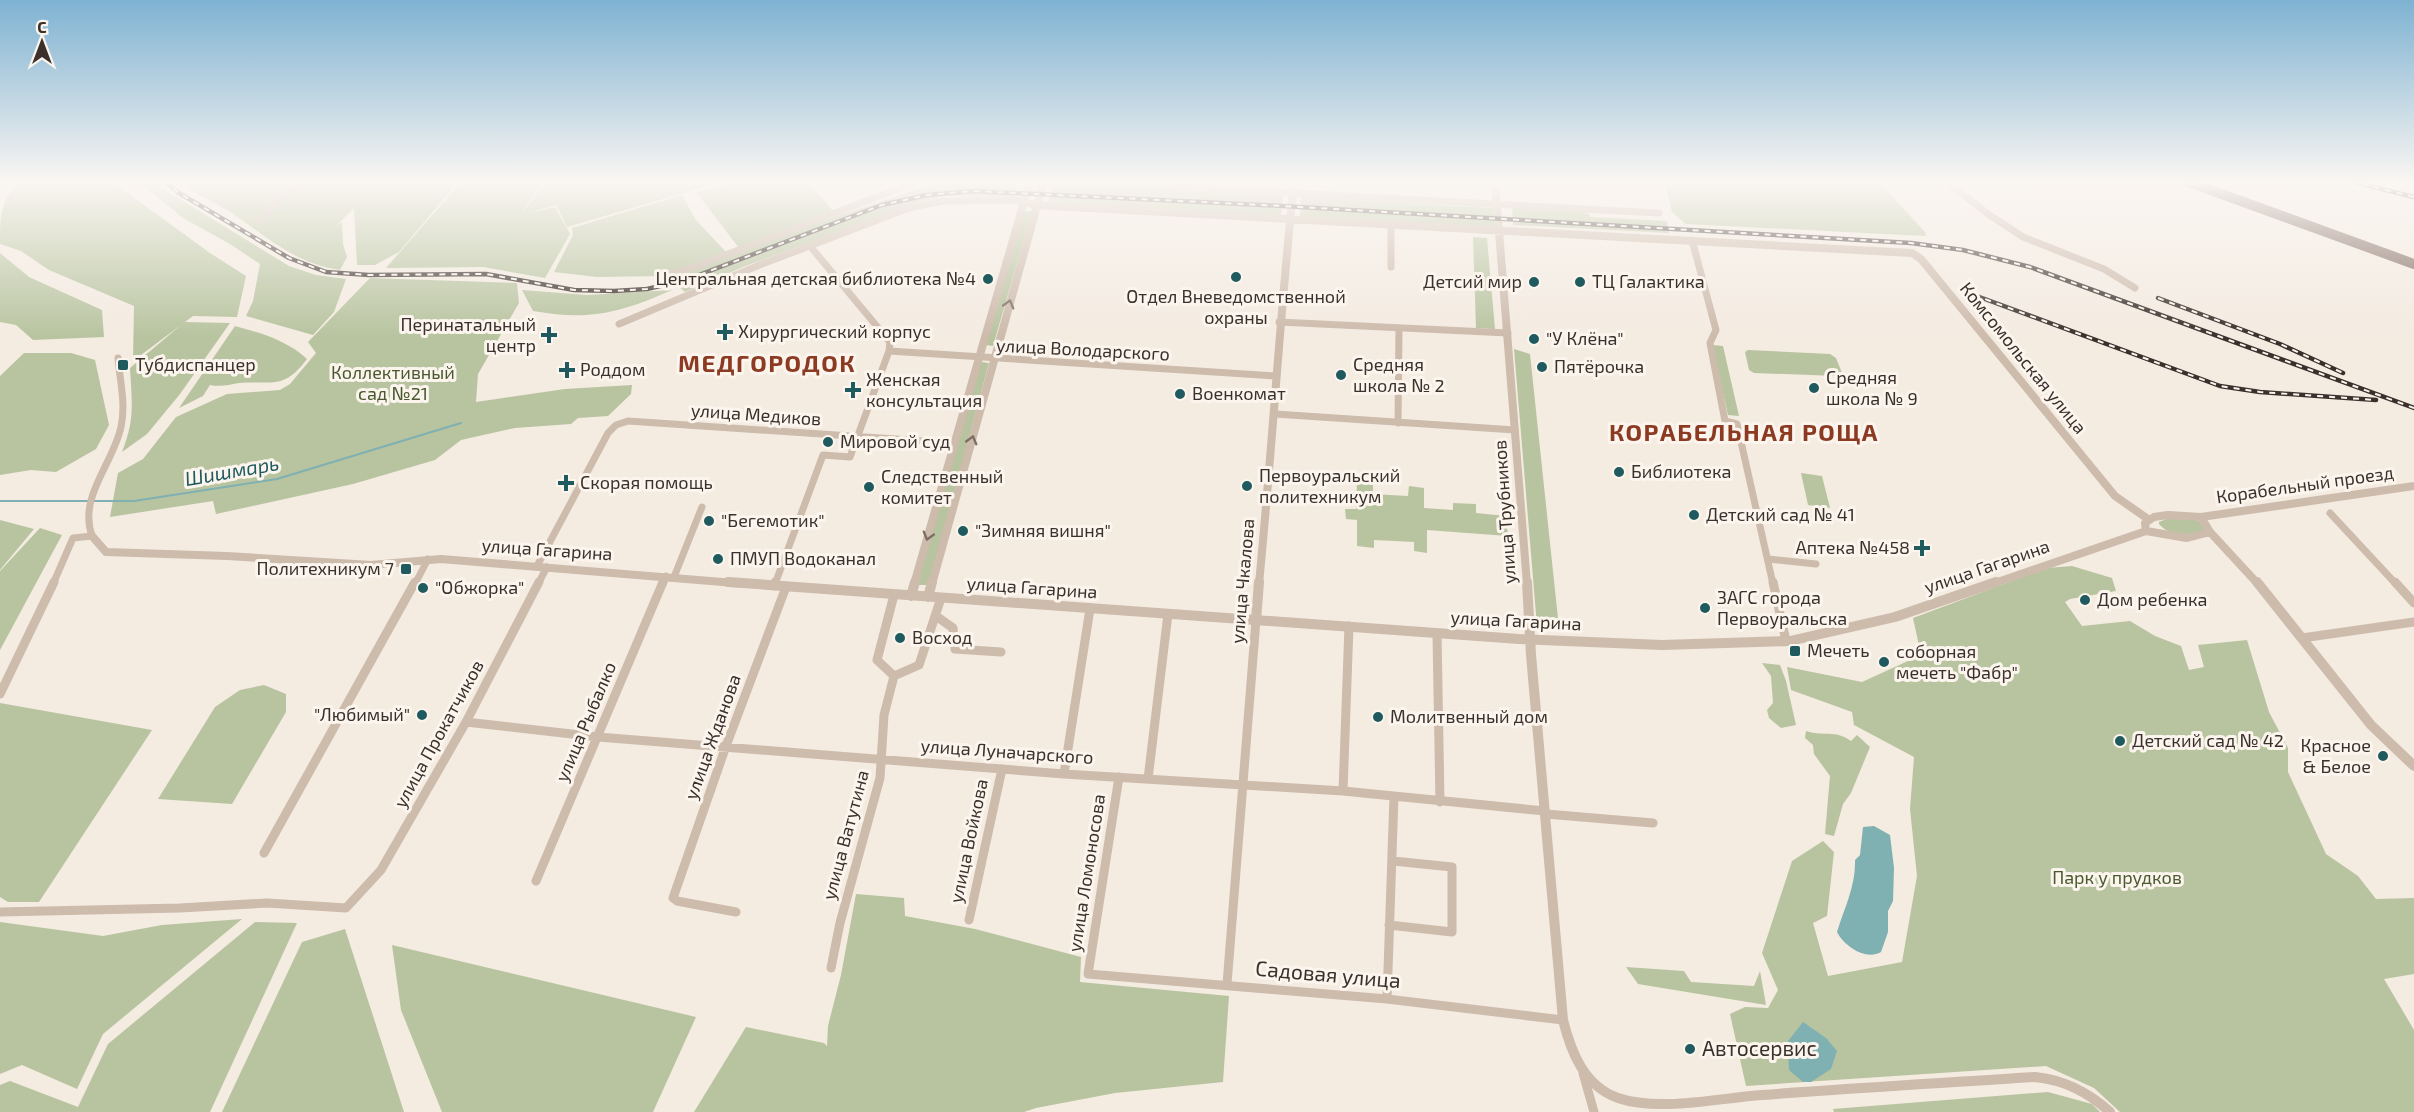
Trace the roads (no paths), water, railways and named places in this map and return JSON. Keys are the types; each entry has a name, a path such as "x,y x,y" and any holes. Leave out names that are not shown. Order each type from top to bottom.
{"main road":[{"path":"2329,233 2414,264"}],"street":[{"path":"662,277 783,233"},
{"path":"619,324 746,270 844,233"},
{"path":"911,596 1016,233"},
{"path":"928,597 1030,233"},
{"name":"улица Чкалова","path":"1227,984 1241,786 1275,414 1275,376 1289,233"},
{"path":"1390,233 1391,267"},
{"name":"улица Трубников","path":"1500,233 1532,640 1531,655 1563,1020 1573,1053 1582,1070"},
{"name":"Комсомольская улица","path":"1568,233 1898,251 1917,256 2115,496 2148,519"},
{"path":"2020,233 2033,241 2071,254 2118,275 2129,286 2135,288"},
{"path":"1692,240 1716,330 1710,344 1725,420 1737,424 1786,641"},
{"path":"774,586 823,455 850,457 889,351 890,342 810,246"},
{"path":"1280,322 1508,333"},
{"path":"1398,423 1399,328"},
{"name":"улица Володарского","path":"889,351 993,360 1275,376"},
{"path":"0,694 40,613 73,538 92,536 87,516 114,451 123,416 118,358"},
{"path":"1275,414 1515,430"},
{"name":"улица Медиков","path":"628,421 955,443"},
{"name":"улица Прокатчиков","path":"0,912 180,908 267,903 346,908 381,870 466,722 608,433 612,427 628,421"},
{"name":"Корабельный проезд","path":"2148,519 2161,516 2201,517 2414,486"},
{"name":"улица Рыбалко","path":"536,881 598,736 702,507"},
{"path":"2330,513 2414,603"},
{"path":"2201,517 2210,532 2225,546 2302,638 2384,742 2414,766"},
{"path":"2148,519 2145,531 2170,537 2198,536 2210,532"},
{"name":"улица Гагарина","path":"92,536 106,552 227,556 371,565 428,560 542,566 786,587 1090,609 1532,640 1662,645 1786,641 1861,626 1895,617 2145,531"},
{"path":"1768,559 1816,564"},
{"path":"264,853 428,560"},
{"name":"улица Жданова","path":"736,912 677,902 674,899 726,746 786,587"},
{"path":"894,595 877,660 894,676 919,665 941,598"},
{"path":"1064,774 1090,609"},
{"path":"1148,779 1168,614"},
{"path":"936,616 953,628 954,649 1001,652"},
{"path":"2302,638 2414,622"},
{"path":"1343,792 1349,626"},
{"path":"1437,633 1440,801"},
{"name":"улица Ватутина","path":"831,968 840,923 880,778 883,759 881,736 894,676"},
{"name":"улица Луначарского","path":"466,722 598,736 1064,774 1394,796 1653,823"},
{"name":"улица Войкова","path":"969,920 1002,769"},
{"name":"улица Ломоносова","path":"1088,974 1119,777"},
{"path":"1387,999 1394,861 1394,796"},
{"path":"1389,926 1452,932 1452,867 1394,861"},
{"name":"Садовая улица","path":"1088,974 1387,999 1563,1020"},
{"path":"1582,1070 1594,1112"},
{"path":"1582,1070 1594,1084 1616,1098 1647,1105 1730,1097 2035,1077 2070,1083 2094,1098 2110,1112"}],"water":[{"path":"1874,826 1890,835 1894,868 1893,901 1888,911 1888,932 1881,952 1869,955 1850,947 1837,932 1852,888 1855,860 1860,855 1863,827"},
{"path":"1803,1022 1826,1038 1837,1051 1831,1069 1811,1082 1803,1082 1789,1070 1785,1045"}],"waterway":[{"name":"Шишмарь","path":"0,501 134,501 277,479 461,423"}],"railway":[{"path":"247,233 289,258 326,272 369,275 486,274 574,290 614,291 647,289 686,280 809,233"},
{"path":"1739,233 1911,243 1963,250 2030,267 2414,408"},
{"path":"1974,295 2220,386 2260,392 2376,400"},
{"path":"2158,298 2280,344 2343,373"}],"place":[{"name":"Отдел Вневедомственной охраны","path":"1236,277"},
{"name":"Центральная детская библиотека №4","path":"988,279"},
{"name":"Детсий мир","path":"1534,282"},
{"name":"ТЦ Галактика","path":"1580,282"},
{"name":"Хирургический корпус","path":"725,332"},
{"name":"Перинатальный центр","path":"549,335"},
{"name":"\"У Клёна\"","path":"1534,339"},
{"name":"Тубдиспанцер","path":"123,365"},
{"name":"Пятёрочка","path":"1542,367"},
{"name":"Роддом","path":"567,370"},
{"name":"Средняя школа № 2","path":"1341,375"},
{"name":"Средняя школа № 9","path":"1814,388"},
{"name":"Женская консультация","path":"853,390"},
{"name":"Военкомат","path":"1180,394"},
{"name":"Мировой суд","path":"828,442"},
{"name":"Библиотека","path":"1619,472"},
{"name":"Скорая помощь","path":"566,483"},
{"name":"Первоуральский политехникум","path":"1247,486"},
{"name":"Следственный комитет","path":"869,487"},
{"name":"Детский сад № 41","path":"1694,515"},
{"name":"\"Бегемотик\"","path":"709,521"},
{"name":"\"Зимняя вишня\"","path":"963,531"},
{"name":"Аптека №458","path":"1922,548"},
{"name":"ПМУП Водоканал","path":"718,559"},
{"name":"Политехникум 7","path":"406,569"},
{"name":"\"Обжорка\"","path":"423,588"},
{"name":"Дом ребенка","path":"2085,600"},
{"name":"ЗАГС города Первоуральска","path":"1705,608"},
{"name":"Восход","path":"900,638"},
{"name":"Мечеть","path":"1795,651"},
{"name":"соборная мечеть \"Фабр\"","path":"1884,662"},
{"name":"\"Любимый\"","path":"422,715"},
{"name":"Молитвенный дом","path":"1378,717"},
{"name":"Детский сад № 42","path":"2120,741"},
{"name":"Красное & Белое","path":"2383,756"},
{"name":"Автосервис","path":"1690,1049"}],"district":[{"name":"МЕДГОРОДОК","path":"767,364"},
{"name":"КОРАБЕЛЬНАЯ РОЩА","path":"1744,433"}],"park label":[{"name":"Коллективный сад №21","path":"393,383"},
{"name":"Парк у прудков","path":"2117,878"}]}
